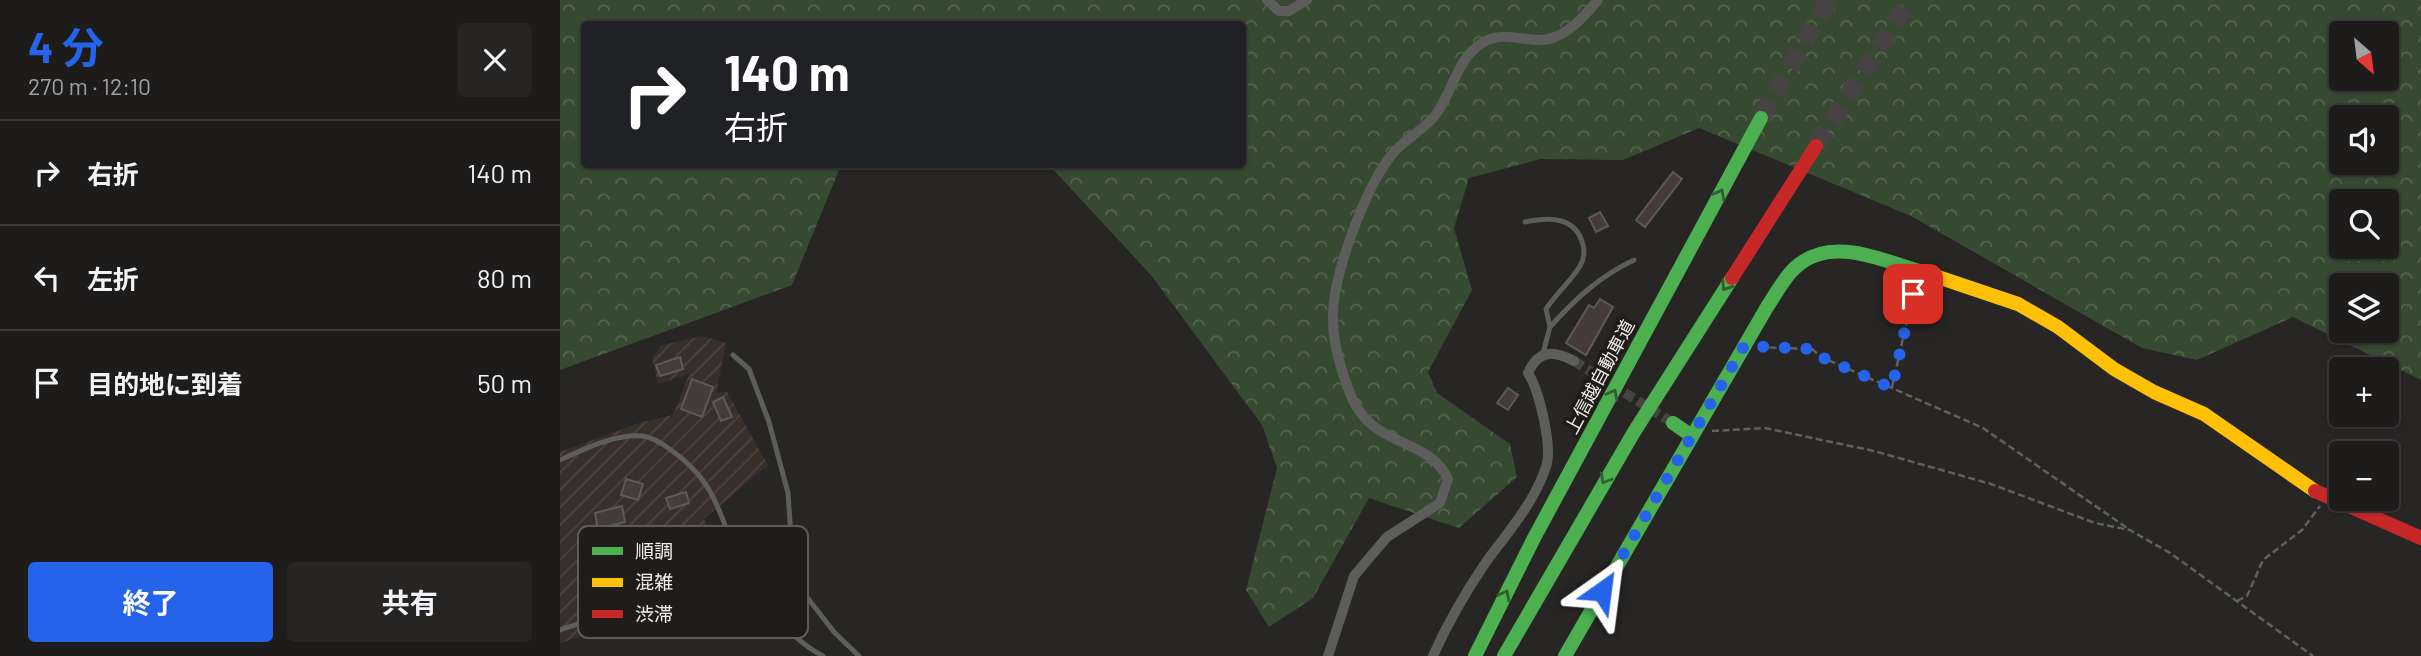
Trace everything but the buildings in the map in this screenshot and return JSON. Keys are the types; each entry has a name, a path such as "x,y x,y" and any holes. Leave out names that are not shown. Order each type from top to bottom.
{"main road":[{"name":"上信越自動車道","path":"1475,656 1534,538 1762,118"},
{"path":"1504,656 1627,442 1816,146"},
{"path":"1564,656 1744,346 1793,269 1822,251 1843,250 1879,258 2018,304 2058,327 2114,369 2154,392 2204,414 2314,489 2421,537"},
{"path":"1673,423 1692,436"}],"street":[{"path":"1266,0 1279,11 1289,11 1307,0"},
{"path":"1328,656 1354,576 1387,537 1440,503 1448,479 1442,467 1423,452 1391,440 1365,421 1352,398 1335,347 1334,295 1369,190 1394,152 1434,117 1450,93 1462,61 1483,42 1506,36 1549,39 1568,30 1598,0"},
{"path":"1433,656 1454,610 1531,502 1548,464 1544,423 1535,383 1528,373 1533,362 1543,353 1558,353 1574,361"}],"lane":[{"path":"1525,222 1555,218 1571,225 1580,233 1585,250 1581,265 1546,309 1550,327"},
{"path":"1543,353 1550,327 1571,303 1609,272 1634,260"},
{"path":"733,355 749,369 769,422 788,493 790,526"},
{"path":"560,460 607,441 643,436 662,443 688,462 710,487 724,526"},
{"path":"808,598 834,632 859,656"},
{"path":"560,630 578,624"},
{"path":"795,638 800,644 823,656"}],"path":[{"path":"1892,388 1913,294 1948,279"},
{"path":"1744,346 1812,349 1821,357 1983,428 2130,530 2170,553 2313,656"},
{"path":"1692,436 1714,431 1765,428 1795,433 1991,484 2095,523 2130,530"},
{"path":"2237,601 2247,596 2263,560 2302,530 2328,495"}],"shaded area":[{"path":"702,336 726,343 716,393 727,392 768,465 704,519 708,526 578,526 578,637 560,643 560,452 642,422 673,415 689,374 658,384 652,358 662,345"}],"green space":[{"path":"560,0 2421,0 2421,380 2399,369 2399,357 2374,357 2346,343 2399,343 2399,273 2329,273 2329,335 2293,317 2197,360 2142,348 1911,216 1699,128 1623,160 1541,159 1469,178 1454,228 1472,290 1428,372 1437,393 1510,444 1517,477 1459,528 1369,498 1313,598 1269,627 1246,590 1277,468 1262,425 1151,275 1052,168 1246,168 1246,21 581,21 581,168 840,168 792,285 560,370"}],"tunnel":[{"path":"1761,118 1828,0"},
{"path":"1816,146 1909,0"},
{"path":"1574,361 1673,423"}],"traffic: fast":[{"path":"1475,656 1534,538 1761,118"},
{"path":"1565,656 1767,307 1792,271 1810,257 1842,251 1926,273"},
{"path":"1504,656 1634,432 1732,278"},
{"path":"1673,423 1692,436"}],"traffic: slow":[{"path":"1926,273 2018,304 2058,327 2114,369 2154,392 2204,414 2315,491"}],"traffic: jam":[{"path":"1732,278 1816,146"},
{"path":"2315,491 2421,538"}],"route":[{"path":"1602,591 1744,346 1812,349 1821,357 1892,388 1913,294"}]}
